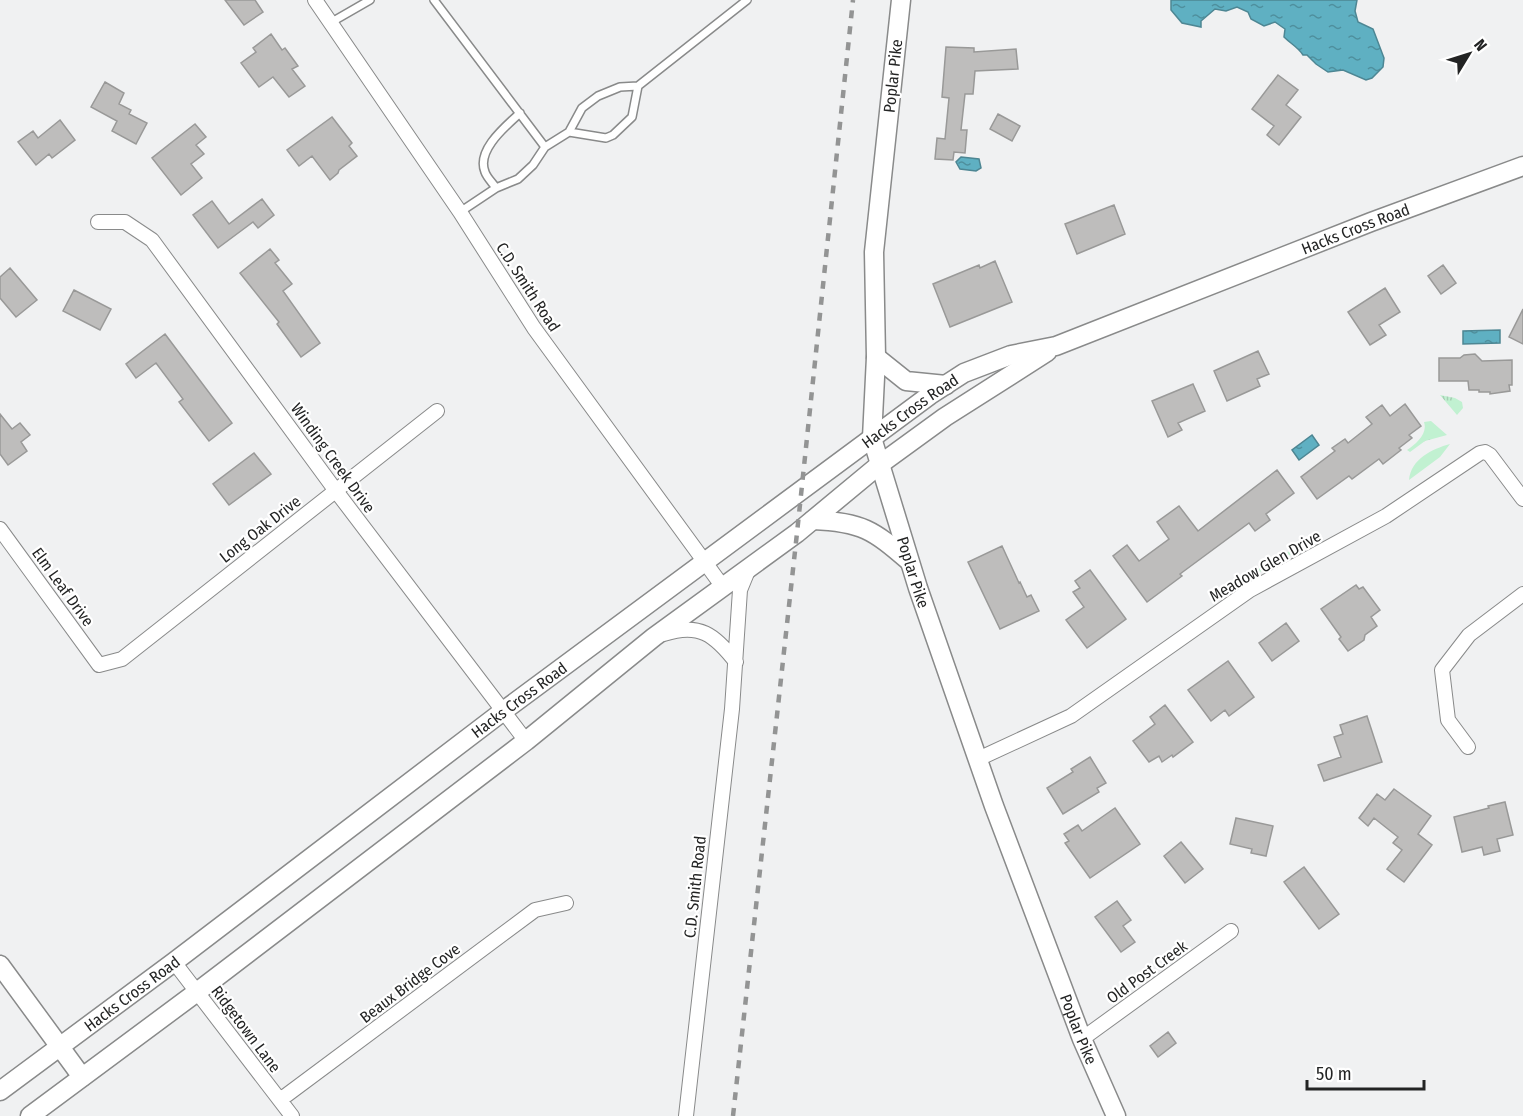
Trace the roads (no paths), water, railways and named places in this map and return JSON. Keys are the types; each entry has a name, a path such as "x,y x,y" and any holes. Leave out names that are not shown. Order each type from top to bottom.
{"main road":[{"name":"Poplar Pike","path":"901,0 874,252 876,357 872,438 910,561 994,806 1082,1039 1116,1116"},
{"name":"Hacks Cross Road","path":"0,1091 174,962 502,711 872,438 964,373 1011,355 1056,346 1371,222 1523,166"},
{"name":"Hacks Cross Road","path":"30,1116 197,992 526,741 654,637 813,520 879,465 945,417 1056,346"},
{"path":"876,357 906,381 946,385"},
{"path":"813,520 841,521 862,526 879,535 910,561"},
{"path":"0,965 82,1077"}],"street":[{"name":"C.D. Smith Road","path":"315,0 460,212 534,328 723,586"},
{"name":"Winding Creek Drive","path":"98,222 125,222 152,240 336,491 526,741"},
{"name":"Long Oak Drive","path":"99,665 122,659 438,411"},
{"name":"Meadow Glen Drive","path":"978,759 1071,716 1241,595 1380,519 1480,453 1485,452 1490,455 1523,499"},
{"name":"Elm Leaf Drive","path":"0,529 99,665"},
{"name":"C.D. Smith Road","path":"686,1116 736,662 740,590 749,567"},
{"path":"1468,747 1448,720 1442,670 1469,635 1523,594"},
{"path":"654,637 682,628 698,631 712,636 736,662"},
{"name":"Beaux Bridge Cove","path":"280,1100 535,910 566,903"},
{"name":"Old Post Creek","path":"1082,1039 1231,931"},
{"name":"Ridgetown Lane","path":"174,962 292,1116"}],"lane":[{"path":"330,23 370,0"},
{"path":"446,0 436,3 545,147"},
{"path":"460,212 496,188 518,179 533,165 545,147 569,132 582,108 598,96 620,87 638,86 747,0"},
{"path":"569,132 606,138 613,135 632,117 638,86"},
{"path":"496,188 484,171 485,153 502,129 520,113"}],"water":[{"path":"1171,0 1357,0 1355,11 1358,22 1373,29 1384,58 1383,67 1372,78 1366,80 1343,70 1328,72 1307,55 1303,55 1284,37 1285,29 1275,22 1264,26 1251,19 1248,12 1237,7 1226,11 1215,9 1201,21 1201,27 1182,23 1171,10"},
{"path":"961,157 979,159 981,168 976,171 960,169 956,162"},
{"path":"1500,330 1500,343 1463,344 1463,331"},
{"path":"1312,435 1319,445 1299,460 1292,450"}],"railway":[{"path":"733,1116 853,0"}]}
